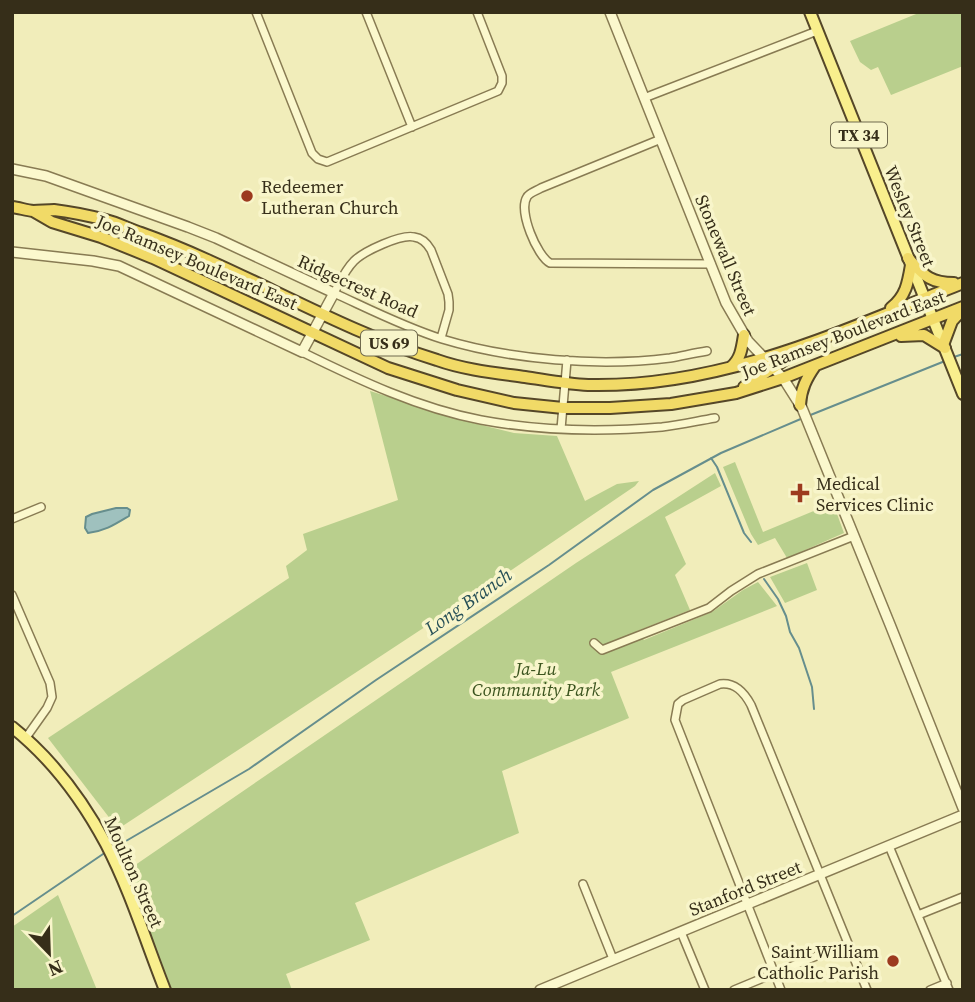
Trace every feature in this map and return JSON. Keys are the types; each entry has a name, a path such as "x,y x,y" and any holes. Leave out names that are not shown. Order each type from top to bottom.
{"highway":[{"name":"US 69","path":"12,207 33,211"},
{"name":"Joe Ramsey Boulevard East","path":"33,211 52,210 107,221 172,244 322,314 439,361 483,372 589,385 673,379 765,359 961,283"},
{"name":"Joe Ramsey Boulevard East","path":"33,211 52,222 101,237 153,258 388,368 488,399 513,403 563,408 652,406 736,393 783,378 963,308"},
{"path":"910,261 928,278 940,283 961,283"},
{"path":"884,314 902,298 908,285 910,261"},
{"path":"888,337 924,335 945,348 952,321 963,308"},
{"path":"728,369 740,356 744,335"},
{"path":"736,393 806,345"},
{"path":"801,406 805,380 815,366"}],"main road":[{"name":"Wesley Street","path":"810,12 963,394"},
{"name":"Moulton Street","path":"12,727 63,779 97,828 117,868 164,990"}],"street":[{"path":"256,12 307,141 315,157 327,162 498,91 503,80 477,12"},
{"path":"366,12 412,127"},
{"name":"Stonewall Street","path":"610,12 726,303 744,335 783,378 801,406 963,808"},
{"path":"644,98 817,31"},
{"path":"660,139 528,195 524,207 528,226 543,258 550,263 711,264"},
{"name":"Ridgecrest Road","path":"12,169 46,176 188,227 388,318 461,344 506,353 568,360 670,358 707,351"},
{"path":"302,352 342,277 358,257 406,236 418,237 428,245 448,294 449,310 441,338"},
{"path":"12,252 119,266 382,389 451,413 493,422 594,430 661,427 715,418"},
{"path":"561,429 568,360"},
{"path":"12,519 41,507"},
{"path":"594,643 602,650 683,620 714,605 758,574 855,536"},
{"path":"12,595 50,683 52,698 25,739"},
{"path":"781,990 675,720 678,705 683,700 720,684 726,683 738,688 751,705 867,990"},
{"name":"Stanford Street","path":"540,990 963,815"},
{"path":"890,846 948,986 930,990"},
{"path":"583,884 613,960"},
{"path":"918,915 963,897"},
{"path":"681,932 705,990"},
{"path":"734,990 848,943"}],"green space":[{"path":"921,12 963,12 963,66 891,95 878,67 871,70 860,62 850,41"},
{"path":"370,391 514,433 557,436 585,501 617,484 639,481 513,569 118,829 48,738 289,578 286,566 307,550 303,534 398,500"},
{"path":"735,462 763,532 833,503 844,533 787,558 775,538 758,545 723,467"},
{"name":"Ja-Lu Community Park","path":"715,473 721,486 665,517 686,564 675,575 690,610 637,631 644,640 712,612 758,582 777,606 611,672 629,718 502,771 519,833 355,903 370,940 286,974 292,990 172,990 125,872 576,563"},
{"path":"807,563 817,590 785,603 770,577"},
{"path":"58,895 97,990 12,990 12,927"}],"water":[{"path":"116,508 127,508 130,510 129,516 114,525 88,533 85,528 86,517"}],"waterway":[{"name":"Long Branch","path":"954,357 963,354"},
{"name":"Long Branch","path":"808,416 945,361"},
{"name":"Long Branch","path":"114,848 249,769 376,680 549,565 653,490 721,453 803,418"},
{"path":"711,458 744,533 751,542"},
{"path":"764,579 778,599 799,648 812,687 814,709"},
{"name":"Long Branch","path":"12,916 106,852"}],"place":[{"name":"Redeemer Lutheran Church","path":"247,196"},
{"name":"Medical Services Clinic","path":"800,493"},
{"name":"Saint William Catholic Parish","path":"893,961"}]}
